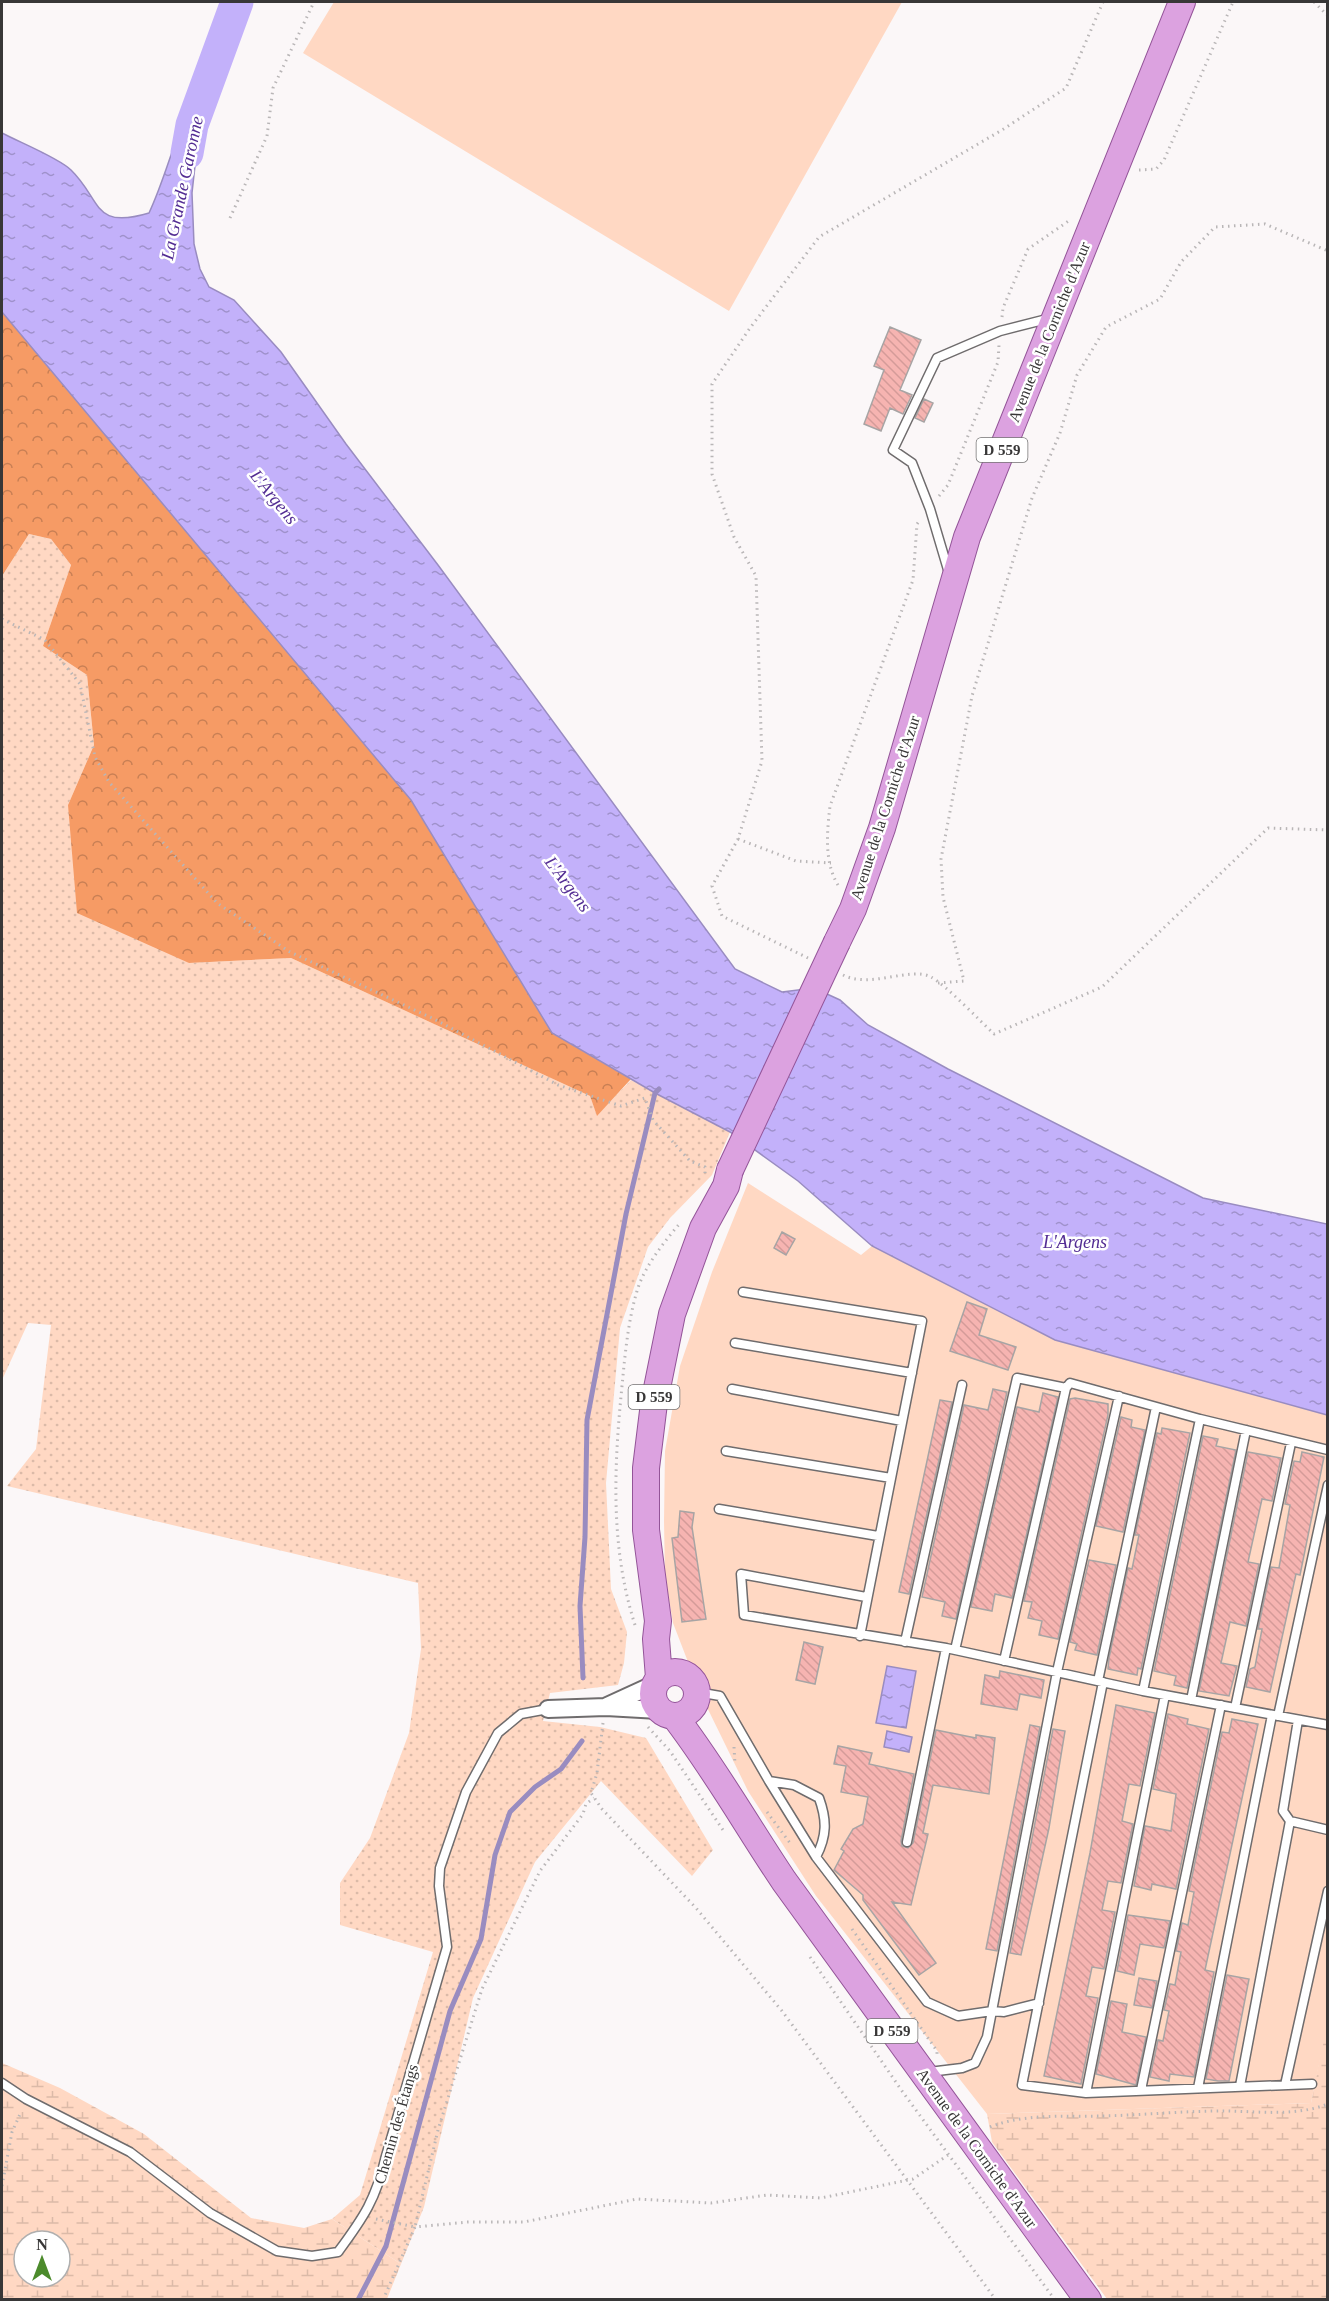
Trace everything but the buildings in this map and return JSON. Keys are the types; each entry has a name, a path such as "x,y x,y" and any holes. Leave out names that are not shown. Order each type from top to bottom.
{"main road":[{"name":"Avenue de la Corniche d'Azur","path":"1088,2300 977,2132 922,2073 783,1881 742,1820 675,1703 658,1621 646,1530 646,1468 654,1402 665,1340 675,1304 703,1228 726,1186 730,1170 853,909 895,786 952,582 1054,317 1182,2"},
{"name":"Avenue de la Corniche d'Azur","path":"657,1681 658,1621"},
{"path":"657,1681 672,1672 675,1703"}],"street":[{"name":"Chemin des Étangs","path":"599,1708 657,1681"},
{"name":"Chemin des Étangs","path":"548,1709 675,1703"}],"lane":[{"path":"952,582 930,509 912,463 893,450 937,358 1000,331 1054,317"},
{"path":"743,1292 922,1321 860,1636"},
{"path":"735,1343 912,1373"},
{"path":"907,1842 1017,1378 1066,1388"},
{"path":"1004,1661 1066,1388 1071,1383 1291,1443 1328,1450"},
{"path":"905,1642 962,1385"},
{"path":"732,1389 902,1421"},
{"path":"922,2073 962,2068 975,2063 987,2037 1057,1672 1119,1396"},
{"path":"1156,1407 1022,2085 1086,2093 1312,2084"},
{"path":"1143,1691 1200,1419"},
{"path":"1191,1700 1246,1430"},
{"path":"1235,1708 1291,1443"},
{"path":"726,1451 891,1478"},
{"path":"1198,2088 1275,1716 1328,1485"},
{"path":"719,1509 878,1536"},
{"path":"866,1597 741,1574 744,1616 951,1649 1143,1691 1275,1716 1327,1722"},
{"path":"1086,2093 1165,1695"},
{"path":"675,1703 720,1696 816,1857 927,2001 958,2016 992,2011 1004,2012 1039,2003"},
{"path":"1141,2090 1221,1705"},
{"name":"Chemin des Étangs","path":"2,2084 26,2099 130,2152 210,2213 277,2251 312,2256 338,2252 365,2216 378,2189 447,1947 439,1886 440,1868 466,1792 498,1733 521,1714 548,1709"},
{"path":"1298,1719 1283,1811 1290,1821 1328,1830"},
{"path":"769,1781 794,1785 819,1798 826,1818 824,1842 816,1857"},
{"path":"1240,2086 1290,1821"},
{"path":"1285,2085 1328,1891"}],"path":[{"path":"230,218 267,136 273,88 314,2"},
{"path":"809,958 722,916 712,886 738,839 762,761 756,576 734,537 712,474 712,384 750,328 819,237 1002,130 1066,88 1103,2"},
{"path":"1118,160 1138,170 1156,169 1164,160 1233,2"},
{"path":"1314,2 1328,16"},
{"path":"1002,317 1003,308 1028,249 1045,235 1064,226 1075,214"},
{"path":"938,983 964,981 943,897 941,859 972,696 1032,498 1060,433 1077,375 1106,327 1160,299 1181,262 1215,227 1265,224 1328,251"},
{"path":"941,494 948,485 998,362 999,350"},
{"path":"853,909 833,876 826,837 830,806 913,580 917,524"},
{"path":"2,619 45,640 80,684 95,757 109,782 217,903 290,952 434,1019 558,1085 621,1106 645,1098 653,1120 690,1161 705,1167 706,1179"},
{"path":"839,973 849,978 885,980 915,973 931,977 994,1035 1102,987 1268,828 1328,830"},
{"path":"738,839 796,861 831,863"},
{"path":"675,1703 670,1751 725,1834"},
{"path":"599,1708 604,1714 597,1773 591,1793 594,1798 696,1908 782,2011 996,2300"},
{"path":"383,2300 415,2227 438,2130 482,1989 540,1871 583,1814 586,1804 594,1798"},
{"path":"805,1950 949,2155 1055,2300"},
{"path":"2,2186 12,2132 26,2099"},
{"path":"381,2220 415,2227 468,2222 525,2222 637,2199 711,2203 767,2195 820,2198 909,2180 949,2155 977,2132 1004,2121 1224,2111 1283,2112 1314,2109 1328,2104"}],"green space":[{"path":"334,2 902,2 729,311 303,53"},
{"path":"2,312 411,800 552,1033 631,1079 597,1116 590,1096 291,958 189,963 77,913 68,805 94,745 87,675 43,646 71,565 51,539 29,534 2,576"},
{"path":"29,534 51,539 71,565 43,646 87,675 94,745 68,805 189,963 291,958 590,1096 597,1115 631,1080 730,1132 712,1175 670,1218 648,1247 620,1328 606,1483 611,1589 627,1632 624,1663 618,1685 550,1693 543,1721 600,1727 646,1738 713,1850 692,1876 601,1781 535,1862 473,1998 424,2207 401,2264 332,2219 360,2195 433,1952 340,1925 340,1883 370,1838 409,1733 421,1649 418,1583 7,1486 36,1449 51,1325 28,1323 2,1380 2,576"},
{"path":"748,1183 861,1255 872,1246 1055,1340 1327,1415 1328,2021 1311,2103 987,2114 816,1896 748,1791 700,1693 673,1623 665,1576 664,1521 665,1451 680,1366 712,1272"},
{"path":"1327,2021 1327,2299 1107,2299 992,2142 987,2114 1311,2103"},
{"path":"2,2063 60,2088 144,2134 251,2218 304,2228 332,2219 401,2264 387,2299 2,2300"}],"water":[{"name":"L'Argens","path":"189,108 201,112 192,193 194,244 200,269 209,287 234,300 281,352 346,444 438,565 735,969 782,992 814,988 840,1000 868,1025 948,1069 1203,1198 1327,1224 1327,1415 1055,1340 872,1246 798,1181 730,1132 655,1093 552,1033 411,800 2,312 2,133 65,165 81,181 100,209 107,215 117,218 131,217 149,213"},
{"path":"887,1666 916,1671 906,1728 876,1723"},
{"path":"887,1731 912,1737 909,1752 884,1747"}],"waterway":[{"name":"La Grande Garonne","path":"187,153 192,125 237,2"},
{"path":"583,1678 580,1606 585,1537 587,1420 626,1214 655,1093 659,1089"},
{"path":"358,2300 386,2246 450,2011 481,1939 495,1855 510,1812 535,1787 561,1769 582,1741"}]}
